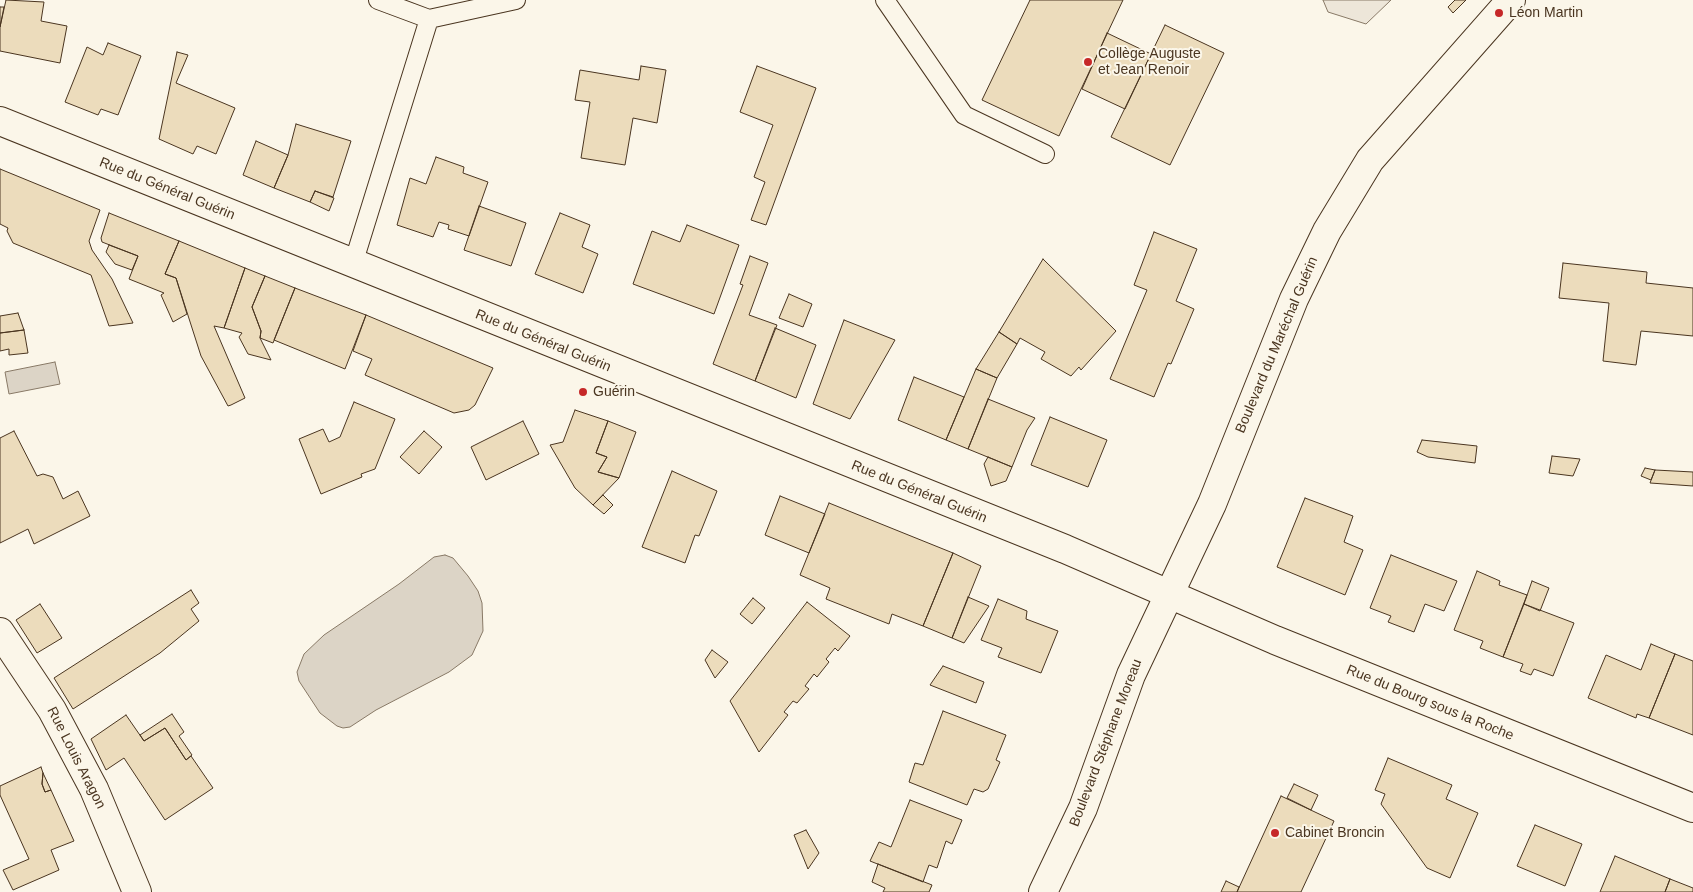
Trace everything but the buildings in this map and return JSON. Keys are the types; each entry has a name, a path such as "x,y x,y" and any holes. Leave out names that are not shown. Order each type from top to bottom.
{"main road":[{"name":"Boulevard du Maréchal Guérin","path":"1169,594 1212,504 1294,298 1327,231 1370,160 1511,0"},
{"name":"Rue du Général Guérin","path":"0,121 1065,549 1169,594"},
{"name":"Rue du Bourg sous la Roche","path":"1169,594 1284,644 1693,808"},
{"name":"Boulevard Stéphane Moreau","path":"1043,892 1083,808 1131,675 1169,594"},
{"name":"Rue Louis Aragon","path":"0,632 52,710 84,772 137,892"}],"lane":[{"path":"378,0 429,19 516,0"},
{"path":"885,0 964,115 1044,154"},
{"path":"353,264 429,19"}],"shaded area":[{"path":"1323,0 1391,0 1366,24 1328,12"},
{"path":"55,362 60,384 9,394 5,372"},
{"path":"445,555 453,558 468,576 478,591 482,603 483,631 472,655 449,672 376,710 350,727 343,728 337,726 320,713 299,681 297,672 304,654 324,635 399,584 434,557"}],"place":[{"name":"Léon Martin","path":"1499,13"},
{"name":"Collège Auguste et Jean Renoir","path":"1088,62"},
{"name":"Guérin","path":"583,392"},
{"name":"Cabinet Broncin","path":"1275,833"}]}
